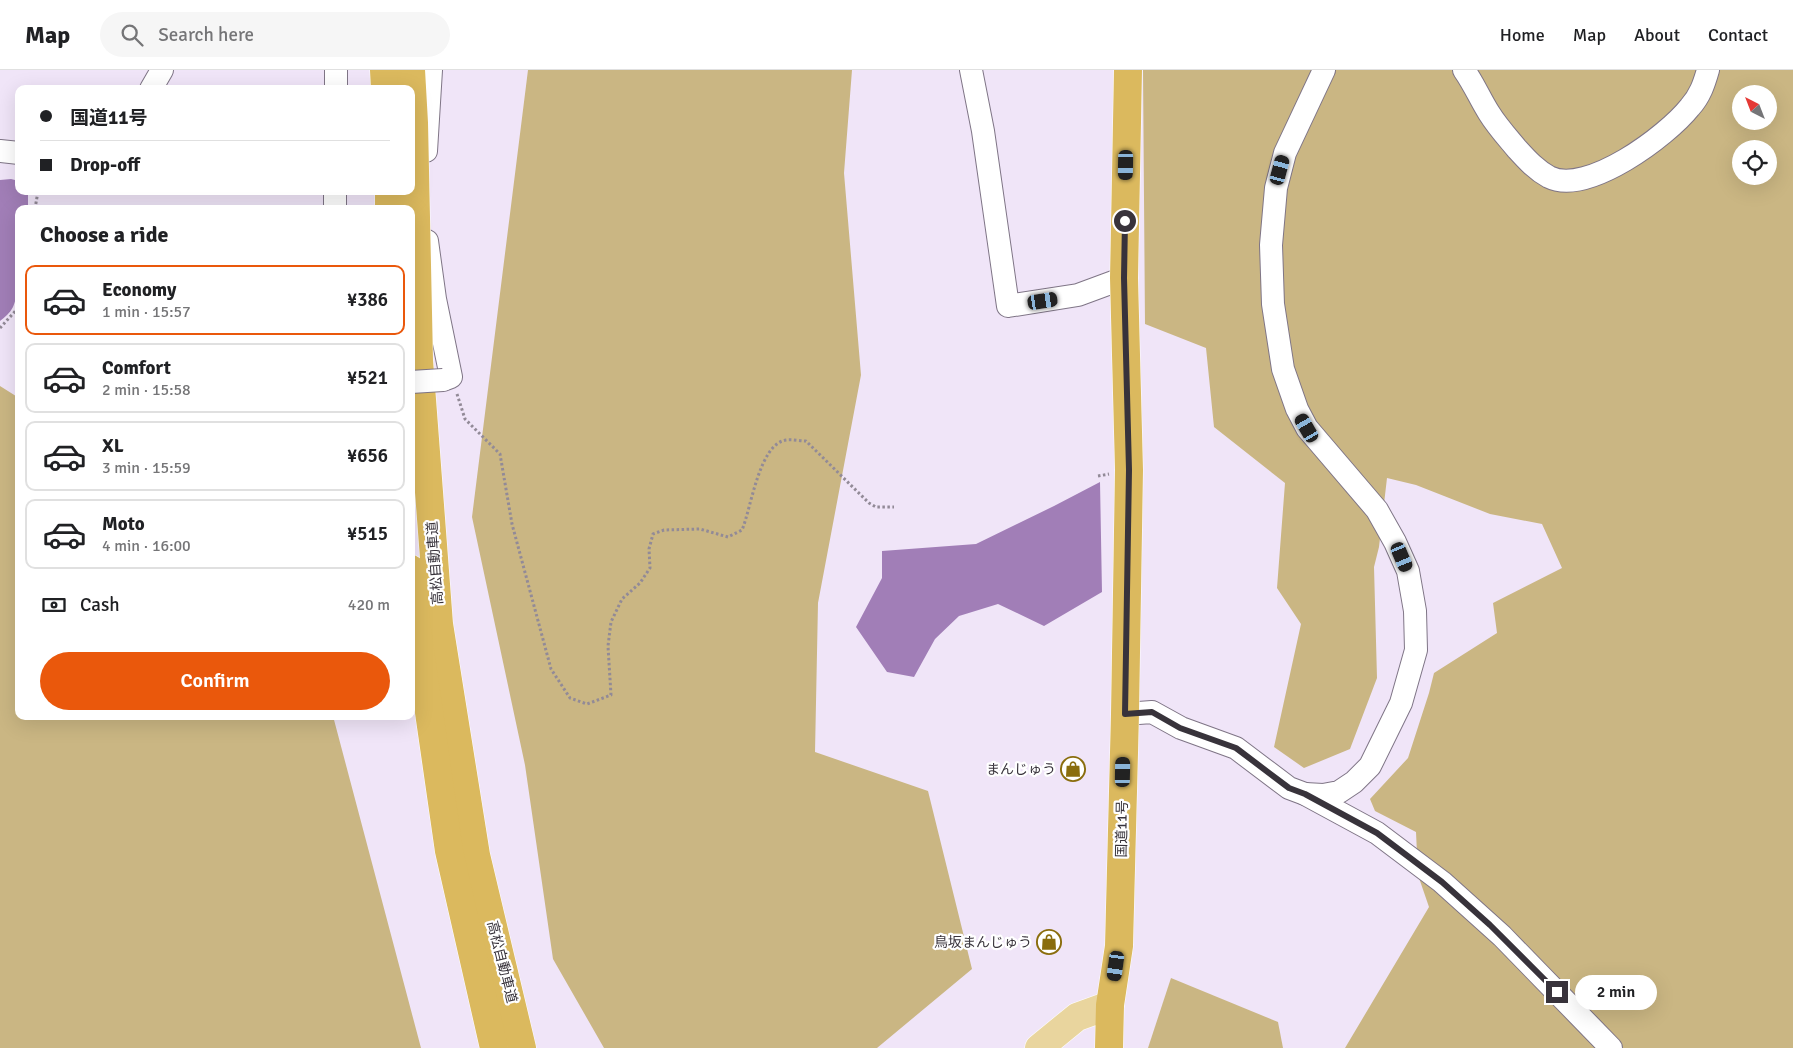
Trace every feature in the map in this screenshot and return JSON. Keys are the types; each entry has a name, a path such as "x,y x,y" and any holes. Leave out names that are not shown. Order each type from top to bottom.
{"highway":[{"path":"384,70 385,85"},
{"name":"高松自動車道","path":"411,70 412,85"},
{"name":"国道11号","path":"1109,1048 1110,1006 1119,946 1125,714 1129,470 1124,278 1128,70"},
{"name":"高松自動車道","path":"415,170 419,360 439,624 476,855 522,1048"},
{"name":"高松自動車道","path":"415,609 449,852 494,1048"}],"main road":[{"path":"1049,1044 1077,1017 1110,1006"}],"street":[{"path":"153,85 162,70"},
{"path":"336,70 336,85"},
{"path":"415,382 447,379 425,230 426,151 431,70"},
{"path":"971,70 983,131 1008,306 1078,295 1124,278"},
{"path":"1305,794 1323,795 1339,792 1354,782 1370,766 1401,703 1416,650 1415,611 1410,579 1396,542 1377,510 1307,428 1297,409 1283,369 1273,304 1271,245 1276,188 1285,153 1324,70"},
{"path":"1464,70 1499,128 1532,166 1550,178 1566,180 1588,177 1607,169 1651,144 1690,107 1702,90 1708,70"},
{"path":"0,151 15,152"},
{"path":"1125,714 1152,712 1180,728 1236,748 1289,788 1305,794 1377,833 1442,882 1502,936 1611,1048"}],"path":[{"path":"0,328 15,311"},
{"path":"447,379 465,419 500,454 512,524 551,668 570,698 588,704 612,695 608,646 611,622 622,599 640,583 650,568 649,549 653,534 664,530 700,529 728,537 742,530 748,516 759,472 766,457 778,444 785,440 806,442 869,503 876,506 894,507"}],"shaded area":[{"path":"528,70 852,70 844,173 861,375 818,603 815,752 928,791 972,969 877,1048 604,1048 553,959 525,765 472,517"},
{"path":"1143,70 1793,70 1793,1048 1345,1048 1429,907 1418,875 1416,832 1375,811 1370,799 1408,758 1434,673 1497,633 1493,603 1562,568 1542,524 1490,514 1416,485 1387,478 1379,547 1374,567 1377,678 1350,749 1304,768 1274,747 1301,624 1277,588 1285,483 1214,427 1206,348 1145,324"},
{"path":"0,180 15,180 15,195 28,195 28,205 15,205 15,302 10,311 0,321"},
{"path":"0,386 15,395 15,720 334,720 421,1048 0,1048"},
{"path":"1100,482 1102,592 1044,626 998,604 959,616 935,639 914,677 887,672 856,627 882,578 882,551 976,544"},
{"path":"1171,978 1278,1022 1283,1048 1148,1048"}],"place":[{"name":"まんじゅう","path":"1073,769"},
{"name":"鳥坂まんじゅう","path":"1049,942"}],"route":[{"path":"1125,221 1124,278 1129,470 1125,714 1152,712 1180,728 1236,748 1289,788 1305,794 1377,833 1442,882 1502,936 1557,992"}]}
